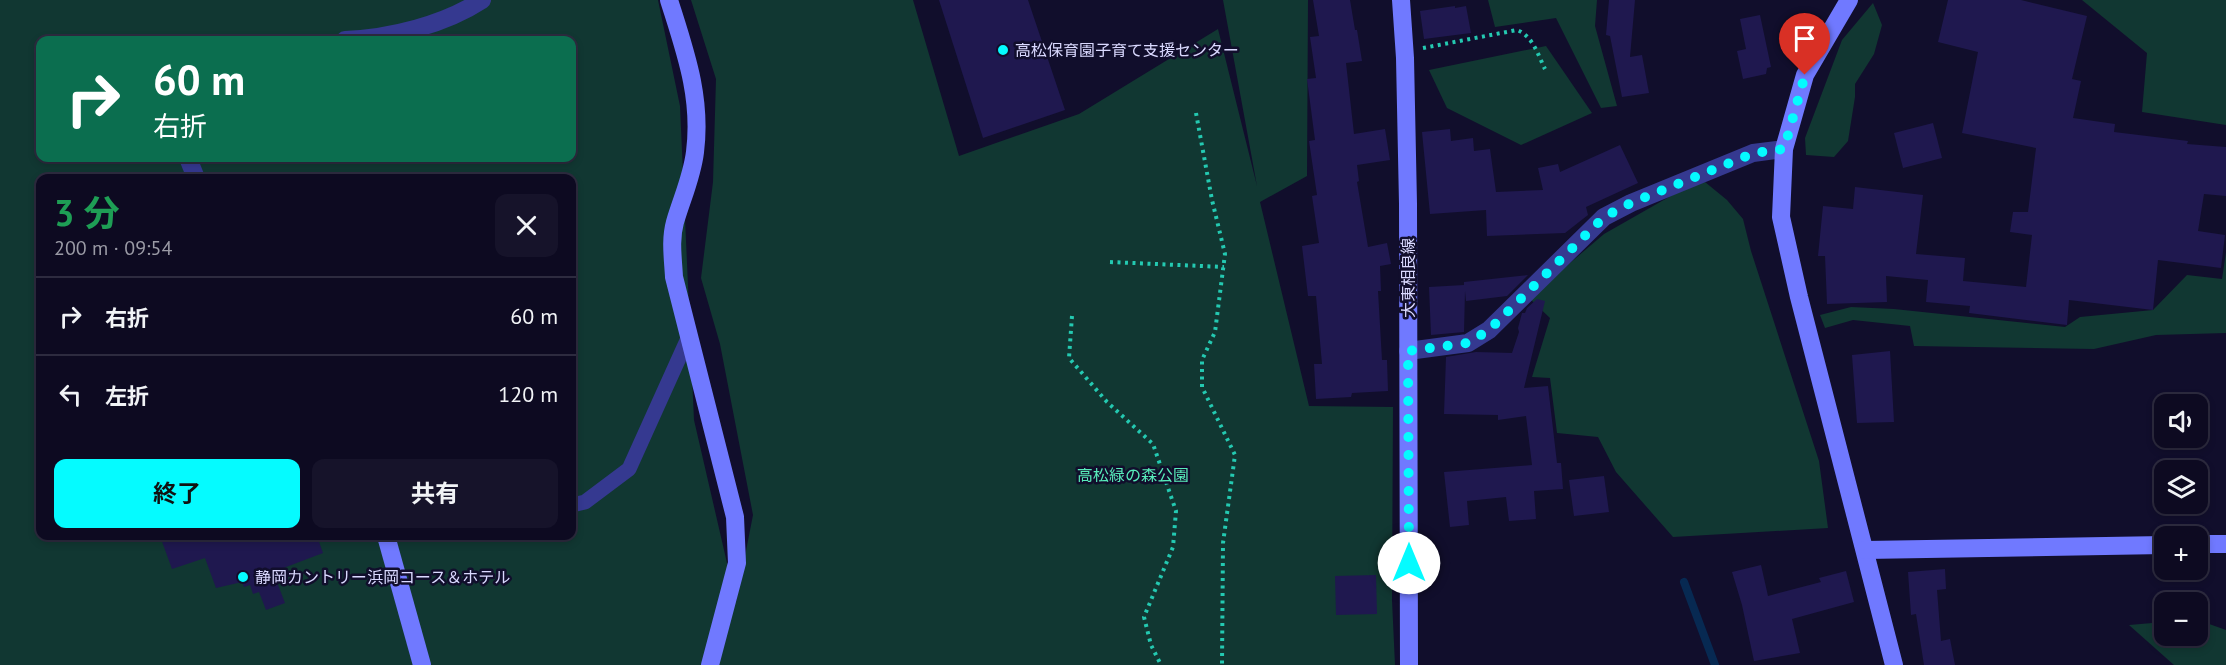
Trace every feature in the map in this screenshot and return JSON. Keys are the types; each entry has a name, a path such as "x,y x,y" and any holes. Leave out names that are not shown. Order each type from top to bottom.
{"street":[{"path":"383,36 460,14 482,0"},
{"path":"669,0 692,71 697,112 695,151 689,184 674,224 672,246 674,276 735,517 736,563 710,665"},
{"name":"大東相良線","path":"1401,0 1405,52 1408,204 1409,665"},
{"path":"1849,0 1805,75 1784,149 1781,217 1799,297 1894,665"},
{"path":"1408,351 1468,343 1489,330 1604,217 1631,203 1754,153 1784,149"},
{"path":"387,540 422,665"},
{"path":"2208,544 2226,544"},
{"path":"1865,550 2154,545"}],"lane":[{"path":"576,504 585,502 629,470 689,336"}],"path":[{"path":"1405,52 1517,30 1532,42 1545,69"},
{"path":"1196,113 1212,200 1225,254 1215,332 1202,360 1202,387 1235,454 1223,543 1221,665"},
{"path":"1110,262 1224,267"},
{"path":"1071,316 1069,358 1107,402 1153,444 1176,511 1173,547 1144,617 1151,645 1161,665"}],"green space":[{"name":"高松緑の森公園","path":"0,0 658,0 680,106 694,420 736,602 753,515 720,344 701,278 713,182 716,79 691,0 913,0 959,156 1079,114 1218,29 1257,186 1223,0 1308,0 1307,176 1260,202 1309,406 1393,407 1392,600 1395,665 0,665"},
{"path":"1488,0 1597,0 1595,26 1617,106 1601,108 1556,18 1495,27"},
{"path":"2082,0 2226,0 2226,125 2142,112 2147,53"},
{"path":"1873,3 1882,25 1874,54 1855,84 1848,141 1834,157 1806,155 1805,138 1842,40"},
{"path":"1546,46 1592,113 1521,145 1447,108 1429,70"},
{"path":"1705,182 1727,200 1743,219 1751,251 1819,461 1828,528 1673,537 1616,472 1598,437 1557,433 1550,378 1532,377 1550,318 1529,298 1604,234 1683,189"},
{"path":"2226,252 2226,333 2156,335 2094,349 1914,346 1910,326 1853,320 1825,328 1820,315 1851,307 1894,309 2065,327 2080,317 2153,310 2187,275 2222,279"},
{"path":"2154,623 2154,646 2208,646 2208,624 2226,630 2226,665 2174,665 2129,625"}],"building":[{"path":"939,0 1028,0 1065,110 983,138"},
{"path":"1313,0 1350,0 1362,61 1346,63 1354,134 1385,129 1390,160 1357,165 1359,181 1357,182 1368,247 1387,243 1391,264 1380,266 1381,291 1378,291 1382,360 1387,360 1388,391 1352,393 1351,397 1316,399 1314,364 1322,364 1316,296 1308,296 1302,246 1319,243 1312,196 1317,195 1309,141 1315,140 1307,79 1316,78 1310,37 1319,36"},
{"path":"1609,0 1635,0 1630,57 1642,55 1649,93 1622,97 1610,36 1606,35"},
{"path":"1948,0 2021,0 2087,16 2072,79 2081,81 2073,118 2115,124 2114,132 2188,141 2187,144 2226,147 2226,196 2204,194 2198,231 2225,235 2221,268 2158,260 2153,310 2069,300 2067,325 1969,313 1970,306 1926,302 1928,280 1886,276 1887,302 1827,304 1825,256 1818,256 1823,206 1853,209 1855,187 1923,195 1916,254 1965,258 1963,281 2026,287 2032,235 2010,232 2013,212 2028,212 2036,148 1962,133 1978,52 1938,42"},
{"path":"1455,6 1455,8 1466,6 1471,33 1424,39 1420,11"},
{"path":"1760,15 1771,67 1767,68 1766,74 1743,79 1737,51 1746,49 1740,19"},
{"path":"1933,123 1942,158 1903,168 1894,133"},
{"path":"1450,129 1451,141 1473,138 1474,151 1490,149 1496,192 1543,190 1538,168 1558,164 1560,172 1620,145 1638,183 1586,207 1588,215 1565,233 1487,236 1486,210 1430,214 1422,132"},
{"path":"1528,275 1507,296 1466,301 1465,291 1464,332 1431,335 1429,287 1464,285 1464,282"},
{"path":"1537,299 1545,301 1524,388 1548,386 1557,463 1561,463 1563,489 1534,491 1536,519 1509,521 1506,497 1467,501 1469,525 1450,527 1444,472 1532,465 1526,416 1498,420 1498,415 1444,414 1446,357 1476,352 1512,353 1522,313 1525,313"},
{"path":"1890,351 1894,422 1857,423 1852,355"},
{"path":"1604,476 1609,512 1574,516 1569,480"},
{"name":"静岡カントリー浜岡コース＆ホテル","path":"161,540 318,540 323,553 273,572 285,603 266,610 259,592 253,594 250,585 244,587 242,582 216,588 205,558 172,569"},
{"path":"1761,565 1768,596 1821,582 1819,578 1846,571 1854,602 1792,619 1800,653 1754,661 1732,572"},
{"path":"1945,569 1946,589 1937,590 1941,641 1950,639 1955,665 1924,665 1916,614 1911,615 1908,572"},
{"path":"1376,575 1377,614 1336,615 1335,576"}],"waterway":[{"path":"1684,582 1715,665"}],"place":[{"name":"高松保育園子育て支援センター","path":"1003,50"},
{"name":"静岡カントリー浜岡コース＆ホテル","path":"243,577"}],"route":[{"path":"1409,563 1408,351 1468,343 1489,330 1604,217 1631,203 1754,153 1784,149 1805,75"}]}
